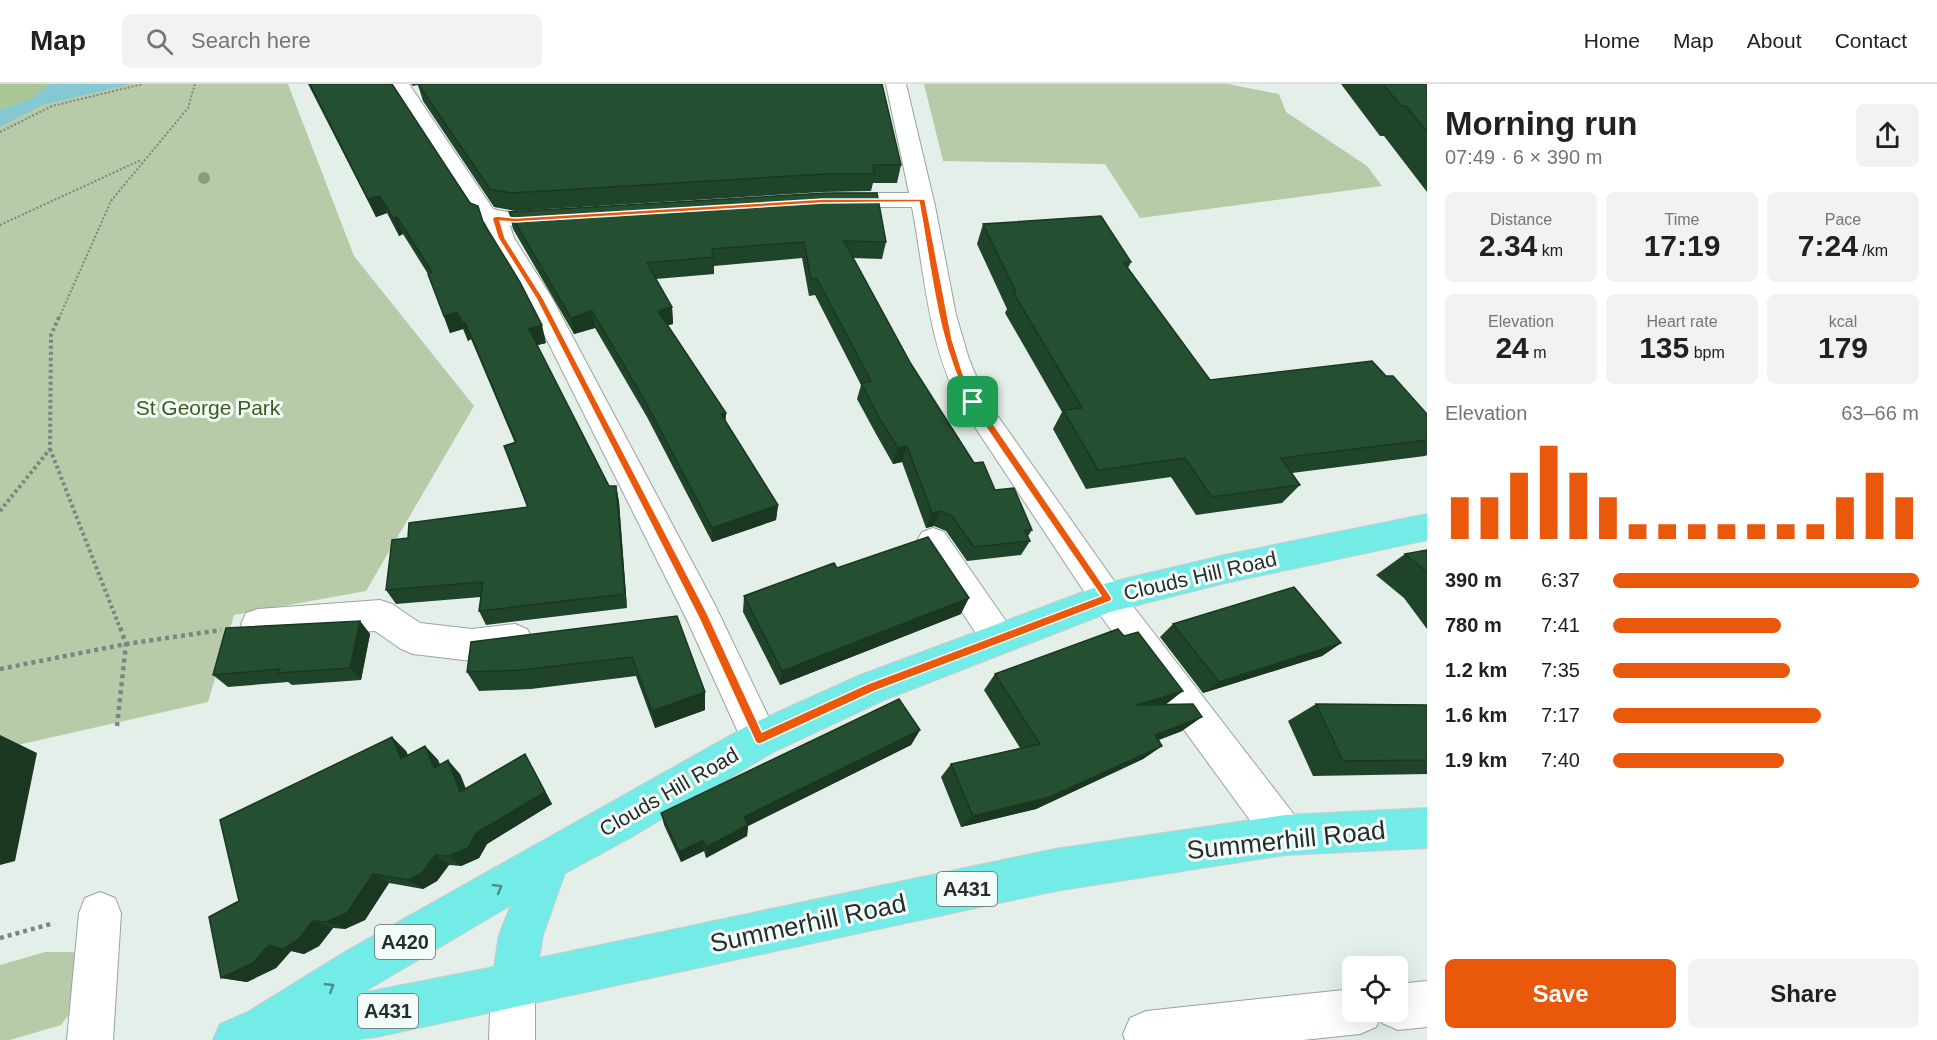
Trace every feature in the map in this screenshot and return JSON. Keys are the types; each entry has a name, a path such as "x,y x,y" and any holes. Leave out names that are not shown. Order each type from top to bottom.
{"main road":[{"name":"Clouds Hill Road","path":"550,859 621,821 760,739 871,688 998,638 1107,598 1225,568 1427,527"},
{"name":"Summerhill Road","path":"249,1034 376,1014 1055,870 1285,835 1427,828"},
{"path":"513,985 521,936 550,859"},
{"name":"A420","path":"249,1034 550,859"}],"street":[{"path":"896,84 922,200 948,339 959,374 973,402 1107,598 1285,835"},
{"path":"403,90 428,91"},
{"path":"403,90 485,214 515,220 574,216"},
{"path":"811,201 922,200"},
{"path":"496,218 502,238 539,298 703,616 760,739"},
{"path":"933,541 998,638"},
{"path":"258,624 380,615 413,638 472,645 541,636"},
{"path":"668,620 703,616"},
{"path":"90,1040 100,913"},
{"path":"512,1040 513,985"},
{"path":"1408,1006 1427,1004"},
{"path":"1146,1034 1342,1013"}],"path":[{"path":"0,132 52,106 143,84"},
{"path":"117,726 126,644 50,449 51,335 111,201 144,158 188,108 195,84"},
{"path":"0,225 144,158"},
{"path":"0,511 50,449"},
{"path":"0,669 126,644 258,624"},
{"path":"0,938 100,913"}],"green space":[{"name":"St George Park","path":"0,84 288,84 354,256 474,406 366,591 234,615 208,702 0,749"},
{"path":"0,84 50,84 32,98 0,110"},
{"path":"924,84 1228,84 1279,94 1286,112 1367,166 1382,186 1140,218 1105,164 943,161"},
{"path":"45,952 73,952 85,968 79,1001 61,1025 10,1040 0,1040 0,965"}],"water":[{"path":"50,84 131,84 42,105 0,127 0,110 32,98"}],"building":[{"path":"310,84 392,84 470,203 478,206 483,222 520,282 542,325 529,329 609,486 616,486 625,594 479,611 483,582 386,590 392,540 408,538 409,523 528,507 504,446 516,442 465,322 462,323 457,312 444,316 428,274 432,272 397,217 393,218 380,196 368,199"},
{"path":"418,84 882,84 901,165 873,165 874,174 825,174 511,193 490,189"},
{"path":"1383,84 1427,84 1427,132 1406,106 1401,106"},
{"path":"825,193 877,193 886,242 844,241 911,364 974,463 983,462 995,490 1014,488 1032,530 1025,530 1030,541 974,547 952,516 940,511 932,513 907,446 898,448 880,419 861,383 871,381 817,279 811,279 804,242 712,249 714,257 647,263 672,307 658,311 726,413 721,414 778,505 712,528 645,401 592,311 571,318 509,212"},
{"path":"1101,216 1131,262 1124,263 1210,380 1372,361 1386,376 1393,376 1427,414 1427,440 1281,458 1300,485 1212,497 1185,458 1098,470 1063,410 1082,408 1013,292 1016,292 983,224"},
{"path":"928,537 969,598 782,671 744,596 834,563 837,568"},
{"path":"1427,550 1427,572 1405,554"},
{"path":"1294,587 1341,643 1219,682 1173,624"},
{"path":"677,616 705,692 652,711 632,657 522,670 467,672 471,642"},
{"path":"360,621 350,668 278,673 280,669 213,675 226,628"},
{"path":"1118,629 1124,636 1138,632 1183,691 1137,705 1193,704 1202,717 1155,735 1162,746 1050,797 973,816 951,764 1040,744 995,674"},
{"path":"899,699 920,730 744,817 748,825 706,847 703,840 679,852 661,813"},
{"path":"1316,704 1427,705 1427,760 1343,761"},
{"path":"392,737 401,759 425,746 434,768 448,760 460,792 525,754 545,792 476,833 468,848 449,856 435,855 423,872 408,880 373,874 347,913 326,922 313,921 298,940 283,949 269,945 253,963 221,978 209,917 239,901 220,820"}],"route":[{"path":"922,200 948,339 959,374 973,402 1107,598 871,688 760,739 703,616 539,298 502,238 496,218 515,220 823,201 922,200"}]}
